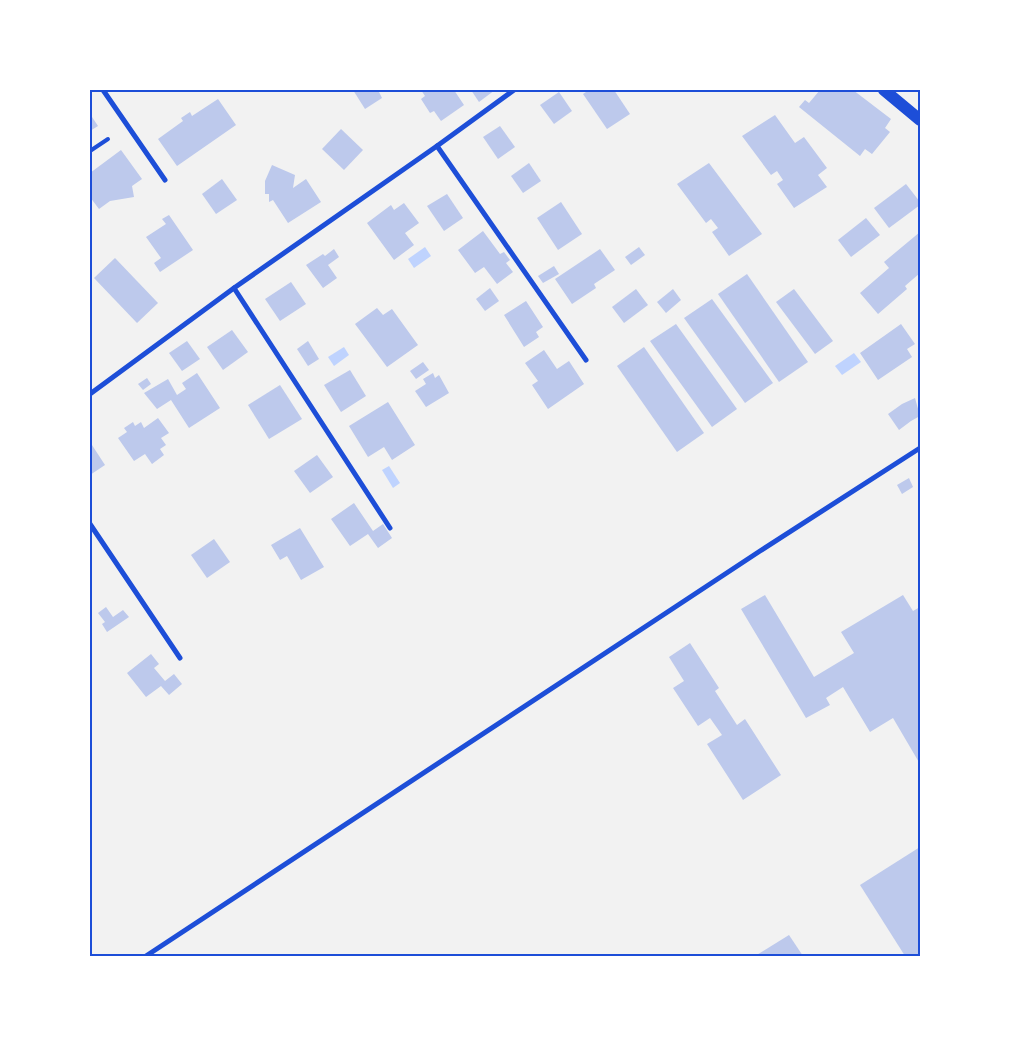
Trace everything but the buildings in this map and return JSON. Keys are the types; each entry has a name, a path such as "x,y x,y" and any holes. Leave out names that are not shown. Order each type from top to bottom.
{"main road":[{"path":"884,90 920,120"}],"street":[{"path":"103,90 165,180"},
{"path":"90,394 234,288 514,90"},
{"path":"436,146 586,360"},
{"path":"234,288 390,528"},
{"path":"146,956 760,551 920,448"},
{"path":"90,524 180,658"}],"lane":[{"path":"90,151 108,140"}],"water":[{"path":"425,247 431,256 414,268 408,259"},
{"path":"344,347 349,355 334,366 328,357"},
{"path":"854,353 861,362 842,375 835,366"},
{"path":"389,466 400,483 393,488 382,470"}]}
